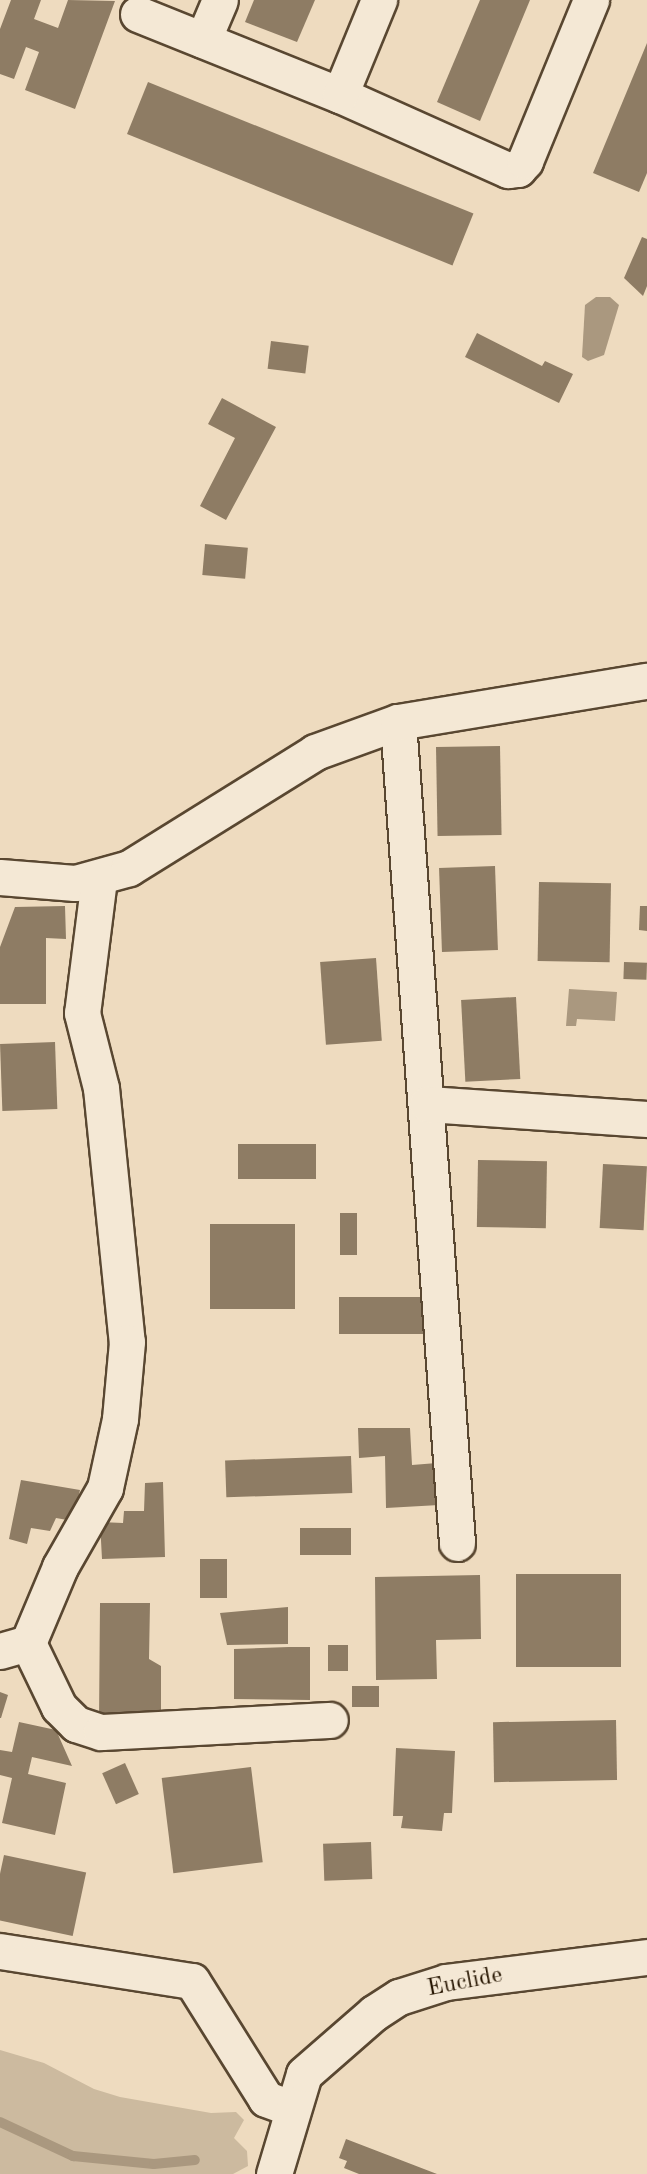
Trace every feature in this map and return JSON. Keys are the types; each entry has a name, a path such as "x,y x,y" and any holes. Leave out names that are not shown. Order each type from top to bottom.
{"street":[{"path":"203,40 220,0"},
{"path":"340,95 379,0"},
{"path":"138,14 340,95 508,170 518,169 591,0"},
{"path":"0,877 51,883 99,880 129,868 315,752 398,722 647,681"},
{"path":"398,722 457,1543"},
{"path":"99,880 82,1013 101,1088 127,1342 120,1419 105,1488 14,1647 59,1707 76,1724 102,1732 330,1720"},
{"path":"427,1104 647,1119"},
{"path":"0,1951 192,1982 266,2099 291,2108"},
{"name":"Euclide","path":"274,2174 291,2108 304,2074 374,2013 399,1997 446,1982 647,1957"}],"shaded area":[{"path":"596,297 610,297 619,305 604,355 588,361 582,357 585,305"},
{"path":"569,989 617,992 615,1021 577,1019 576,1026 566,1026"},
{"path":"0,2050 44,2063 94,2089 120,2097 211,2113 236,2112 244,2120 234,2138 247,2151 248,2166 233,2174 0,2174"}],"building":[{"path":"11,0 41,0 34,19 58,28 68,0 115,1 75,109 25,90 39,52 26,47 14,79 0,74 0,29"},
{"path":"254,0 315,0 297,42 245,22"},
{"path":"480,0 530,0 480,121 437,102"},
{"path":"647,43 647,173 639,192 593,173"},
{"path":"148,82 473,213 452,265 127,134"},
{"path":"642,237 647,239 647,286 643,296 624,278"},
{"path":"477,333 542,366 545,361 573,374 559,403 465,357"},
{"path":"271,341 309,346 305,373 268,369"},
{"path":"222,398 276,427 226,520 200,506 235,438 208,424"},
{"path":"205,544 248,548 245,579 202,575"},
{"path":"500,746 502,835 438,836 436,747"},
{"path":"495,866 498,950 442,952 439,868"},
{"path":"539,882 611,883 610,962 538,961"},
{"path":"65,906 66,939 46,938 46,1004 0,1004 0,947 15,907"},
{"path":"640,906 647,906 647,931 639,930"},
{"path":"376,958 382,1041 326,1045 320,962"},
{"path":"624,962 647,963 646,980 623,979"},
{"path":"516,997 520,1079 465,1082 461,1000"},
{"path":"55,1042 57,1109 2,1111 0,1044"},
{"path":"238,1144 316,1144 316,1179 238,1179"},
{"path":"478,1160 547,1161 546,1228 477,1227"},
{"path":"603,1164 647,1166 644,1230 600,1228"},
{"path":"340,1213 357,1213 357,1255 340,1255"},
{"path":"210,1224 295,1224 295,1309 210,1309"},
{"path":"339,1297 426,1297 426,1334 339,1334"},
{"path":"358,1428 410,1428 412,1465 437,1463 439,1505 386,1508 385,1456 359,1458"},
{"path":"351,1456 352,1493 226,1497 225,1460"},
{"path":"21,1480 80,1490 73,1521 56,1518 50,1531 31,1528 27,1544 9,1539"},
{"path":"163,1482 165,1557 102,1559 100,1522 123,1523 124,1511 144,1511 145,1483"},
{"path":"300,1528 351,1528 351,1555 300,1555"},
{"path":"200,1559 227,1559 227,1598 200,1598"},
{"path":"516,1574 621,1574 621,1667 516,1667"},
{"path":"480,1575 481,1639 436,1640 437,1679 376,1680 375,1577"},
{"path":"100,1603 150,1603 149,1659 161,1666 161,1720 99,1720"},
{"path":"288,1607 288,1644 227,1645 220,1613"},
{"path":"328,1645 348,1645 348,1671 328,1671"},
{"path":"310,1647 310,1700 234,1699 234,1649"},
{"path":"352,1686 379,1686 379,1707 352,1707"},
{"path":"0,1692 8,1695 1,1718 0,1718"},
{"path":"616,1720 617,1780 494,1782 493,1722"},
{"path":"19,1722 56,1730 72,1766 32,1757 28,1774 66,1783 55,1835 2,1823 12,1778 0,1775 0,1750 12,1752"},
{"path":"396,1748 455,1751 452,1813 444,1813 442,1831 401,1828 403,1816 393,1816"},
{"path":"125,1763 139,1794 116,1804 102,1773"},
{"path":"251,1767 263,1862 173,1873 162,1778"},
{"path":"371,1842 372,1879 324,1881 323,1844"},
{"path":"4,1855 86,1872 73,1936 0,1921 0,1874"},
{"path":"346,2139 437,2174 359,2174 344,2168 347,2161 339,2158"}],"waterway":[{"path":"0,2122 73,2156 154,2164 195,2160"}]}
